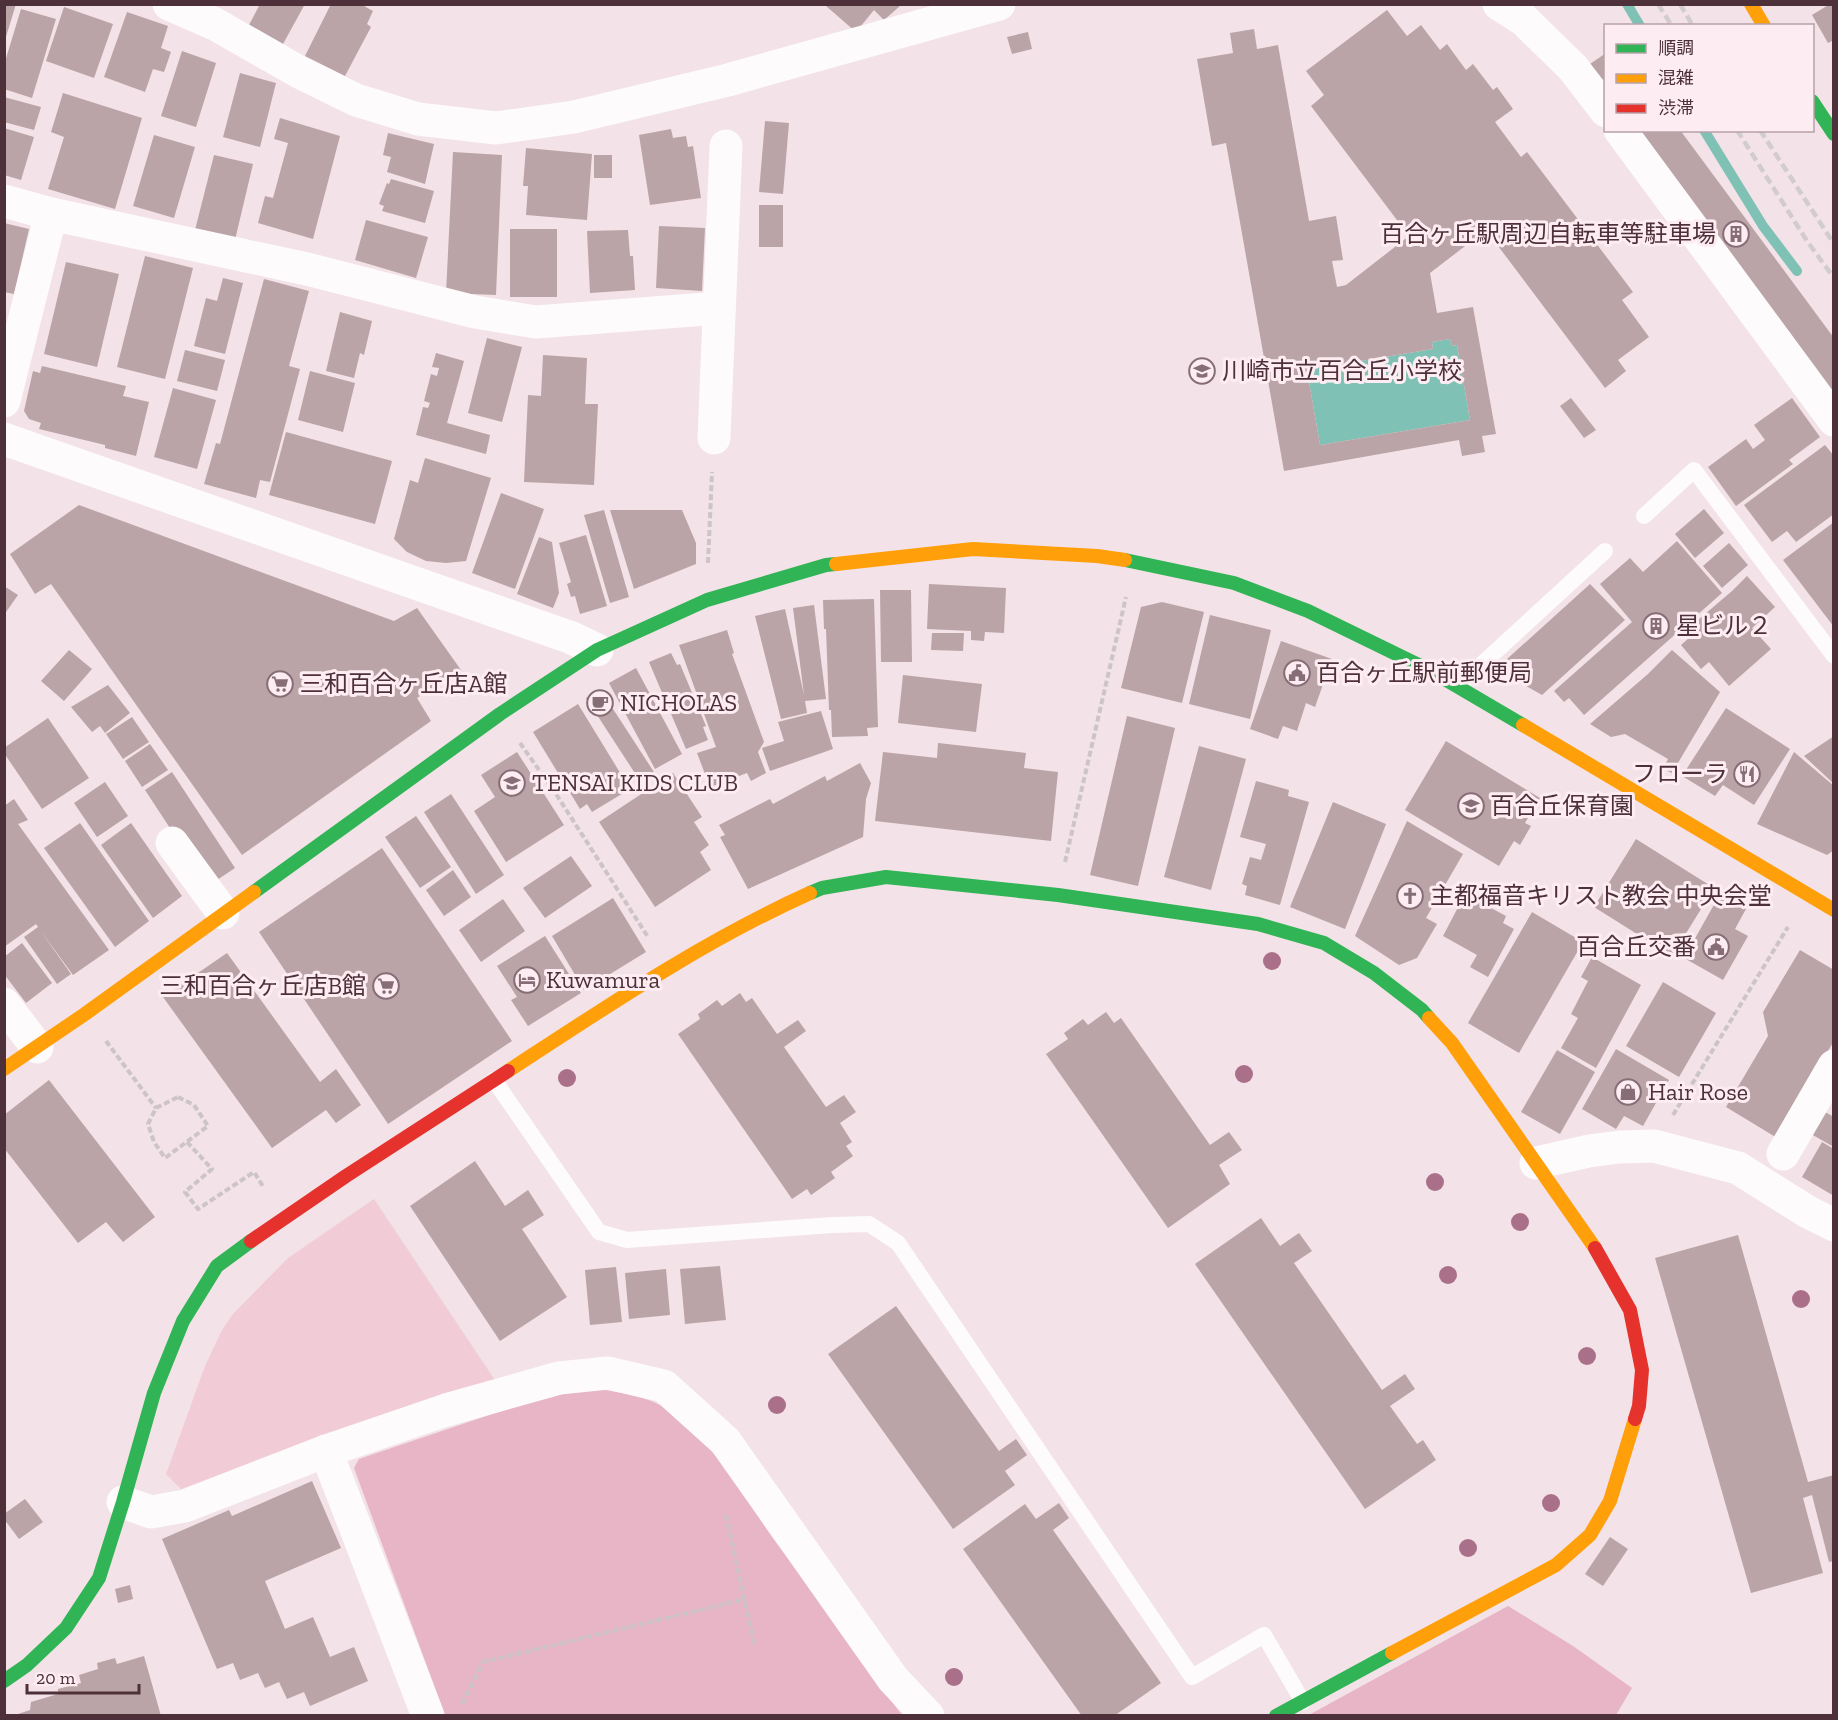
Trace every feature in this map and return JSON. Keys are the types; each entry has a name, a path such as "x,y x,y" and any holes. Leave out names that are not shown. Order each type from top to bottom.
{"street":[{"path":"169,4 215,24 298,72 356,100 418,119 496,128 574,117 717,82 999,4"},
{"path":"1499,4 1524,20 1574,68 1604,110"},
{"path":"1751,4 1763,24"},
{"path":"1814,104 1833,134"},
{"path":"1621,132 1833,420"},
{"path":"714,438 726,146"},
{"path":"4,201 51,214 307,269 475,312 536,322 719,308"},
{"path":"4,401 51,214"},
{"path":"4,439 572,638 597,650"},
{"path":"4,1069 85,1014 500,714 597,650 707,600 825,565 973,549 1097,556 1136,562 1234,583 1308,610 1458,686 1833,910"},
{"path":"172,843 223,913"},
{"path":"4,1681 27,1665 66,1628 99,1578 154,1393 183,1321 217,1266 283,1218 667,968 770,911 822,888 886,877 1058,895 1258,924 1324,943 1374,973 1422,1010 1452,1043 1588,1236 1630,1310 1642,1370 1639,1406 1610,1502 1590,1535 1556,1565 1276,1716"},
{"path":"4,1004 37,1047"},
{"path":"1783,1154 1833,1066"},
{"path":"1536,1163 1589,1151 1654,1146 1738,1168 1833,1225"},
{"path":"123,1502 151,1512 185,1506 326,1451 446,1410 558,1378 608,1373 664,1386 725,1441 893,1679 928,1716"},
{"path":"326,1451 428,1716"}],"lane":[{"path":"1644,516 1694,470 1833,656"},
{"path":"1458,686 1605,551"},
{"path":"494,1080 599,1232 627,1240 869,1224 898,1243 1192,1677 1264,1635 1303,1702"}],"path":[{"path":"708,573 714,438"},
{"path":"1067,854 1128,590"},
{"path":"500,714 556,794 667,968"},
{"path":"1693,1081 1788,927"},
{"path":"85,1014 156,1108"},
{"path":"178,1097 194,1105 208,1126 165,1158 154,1142 148,1124 156,1108 178,1097"},
{"path":"187,1142 212,1169 185,1192 198,1209 254,1172"},
{"path":"726,1515 755,1647"},
{"path":"460,1707 483,1662 746,1599"}],"shaded area":[{"path":"1450,339 1452,346 1457,345 1470,420 1320,445 1307,370 1433,349 1432,342"},
{"path":"374,1199 495,1380 308,1441 181,1489 166,1474 205,1366 222,1330 233,1314 288,1258"},
{"path":"600,1389 638,1397 665,1408 688,1426 715,1454 772,1537 902,1715 445,1715 354,1468 359,1459 534,1400"},
{"path":"1508,1606 1573,1646 1632,1688 1616,1715 1307,1716"}],"building":[{"path":"4,4 16,4 5,40 4,40"},
{"path":"260,4 305,4 283,44 249,25"},
{"path":"331,4 365,4 364,6 373,11 367,24 371,27 345,76 305,56"},
{"path":"827,4 898,4 900,6 884,20 874,10 856,32 826,6"},
{"path":"1834,4 1834,40 1828,43 1812,15"},
{"path":"64,7 113,24 94,78 46,61"},
{"path":"21,9 56,19 32,98 4,89 4,65"},
{"path":"1387,10 1407,36 1421,25 1440,50 1447,44 1466,70 1473,64 1493,90 1497,87 1513,109 1495,122 1521,157 1527,152 1633,292 1622,300 1649,337 1618,360 1626,371 1605,388 1486,230 1430,273 1437,313 1473,307 1496,434 1482,436 1485,452 1462,456 1459,440 1284,471 1226,143 1212,146 1197,59 1233,53 1230,33 1254,29 1257,49 1278,45 1309,221 1336,216 1343,260 1332,261 1337,287 1346,285 1409,236 1311,106 1324,95 1306,71","holes":["1450,339 1452,346 1457,345 1470,420 1320,445 1307,370 1433,349 1432,342"]},
{"path":"127,12 168,26 161,48 171,52 164,72 153,69 145,92 104,77"},
{"path":"1028,32 1032,49 1012,54 1007,37"},
{"path":"182,51 216,63 196,127 161,116"},
{"path":"1604,54 1604,82 1590,64"},
{"path":"240,73 276,83 260,147 223,137"},
{"path":"63,93 142,118 115,209 48,189 64,137 51,132"},
{"path":"4,97 41,107 34,130 4,122"},
{"path":"280,118 340,136 313,239 258,223 265,196 273,198 288,143 274,139"},
{"path":"765,121 789,123 783,194 759,192"},
{"path":"4,128 34,137 21,180 4,175"},
{"path":"671,129 673,138 686,136 688,147 693,146 701,198 650,205 639,135"},
{"name":"百合ヶ丘駅周辺自転車等駐車場","path":"1641,132 1681,132 1834,338 1834,394"},
{"path":"388,133 434,144 425,184 387,172 391,157 383,155"},
{"path":"154,135 195,147 174,218 133,206"},
{"path":"526,148 592,154 587,220 526,215 528,186 523,186"},
{"path":"453,152 502,155 496,295 446,293"},
{"path":"214,155 253,164 235,240 195,230"},
{"path":"594,155 612,155 612,178 594,178"},
{"path":"391,179 434,191 425,223 382,211 384,206 379,204 387,183 389,184"},
{"path":"759,205 783,205 783,247 759,247"},
{"path":"366,220 428,237 416,278 355,260"},
{"path":"4,223 29,229 14,294 4,292"},
{"path":"659,226 705,228 702,291 656,288"},
{"path":"510,229 557,229 557,297 510,297"},
{"path":"628,230 630,256 633,256 635,290 590,293 587,231"},
{"path":"145,256 193,268 165,379 117,367"},
{"path":"66,262 119,274 97,367 44,354"},
{"path":"223,278 243,283 225,354 194,346 206,298 217,301"},
{"path":"264,279 309,291 289,366 300,369 270,482 260,480 256,498 204,484 216,443 220,444"},
{"path":"340,312 372,321 364,355 360,353 354,378 326,371"},
{"path":"487,338 522,347 502,422 468,413"},
{"path":"185,350 225,360 217,391 177,381"},
{"path":"436,353 464,361 447,423 490,435 486,454 416,435 423,407 428,408 430,403 424,401 431,374 437,376 439,368 432,367"},
{"path":"543,355 587,358 585,404 598,404 594,485 524,482 528,395 541,396"},
{"path":"42,366 126,386 123,396 149,402 136,456 105,448 105,445 39,429 41,423 29,419 24,411 33,371 40,373"},
{"path":"310,371 355,383 343,432 298,420"},
{"path":"173,388 216,400 197,469 154,457"},
{"path":"1571,398 1596,430 1584,438 1560,406"},
{"path":"1792,398 1820,437 1789,460 1793,464 1736,506 1708,467 1746,439 1753,449 1765,440 1754,425"},
{"path":"286,432 392,461 375,524 269,495"},
{"path":"1825,445 1834,456 1834,514 1796,542 1787,531 1772,542 1744,505"},
{"path":"425,458 491,478 466,561 446,563 426,561 407,552 394,539 410,480 418,483"},
{"path":"501,493 544,509 515,589 472,573"},
{"name":"三和百合ヶ丘店A館","path":"79,505 394,621 417,608 461,670 417,698 431,721 242,855 51,584 35,594 10,554"},
{"path":"1704,509 1724,533 1695,558 1675,534"},
{"path":"604,510 629,597 610,603 584,515"},
{"path":"610,510 682,510 696,543 696,564 634,589"},
{"path":"1834,522 1834,627 1783,560"},
{"path":"586,535 607,606 580,614 575,596 571,597 567,584 571,582 559,543"},
{"path":"539,537 552,542 559,593 553,608 517,594"},
{"name":"星ビル２","path":"1677,541 1722,593 1584,715 1569,698 1564,702 1554,691 1632,622 1600,584 1630,558 1643,572"},
{"path":"1729,543 1748,565 1722,588 1703,566"},
{"path":"1747,576 1775,607 1752,628 1771,649 1729,686 1709,662 1701,669 1681,645 1689,638 1684,632"},
{"path":"929,584 1006,588 1004,633 985,632 984,641 971,640 971,631 927,629"},
{"path":"1590,584 1625,620 1542,695 1496,669"},
{"path":"4,586 18,595 4,615"},
{"path":"880,590 911,590 912,662 881,662"},
{"path":"874,599 878,727 867,728 868,736 832,737 823,600"},
{"path":"1162,602 1204,612 1182,703 1121,688 1141,607"},
{"path":"814,605 826,699 805,701 807,713 781,719 755,616 785,609 804,695 793,608"},
{"path":"1210,615 1271,630 1250,719 1189,704"},
{"path":"727,630 734,653 732,654 764,742 758,752 766,773 751,781 747,773 710,787 697,753 716,747 679,645"},
{"path":"932,633 964,633 963,651 931,650"},
{"path":"1281,641 1332,659 1315,707 1306,703 1297,731 1283,726 1278,739 1250,729"},
{"path":"69,650 92,669 64,701 41,681"},
{"path":"1672,650 1720,692 1672,773 1663,769 1668,759 1625,734 1611,737 1590,724"},
{"path":"671,653 677,665 680,664 706,726 703,727 708,740 686,749 649,662"},
{"path":"636,668 682,754 655,769 609,683"},
{"path":"903,675 982,684 976,732 898,723"},
{"path":"108,685 130,713 105,733 100,726 92,732 71,707"},
{"path":"600,689 654,772 640,781 586,698"},
{"path":"578,704 630,789 592,812 587,804 580,809 533,732"},
{"path":"1726,708 1790,749 1754,805 1723,785 1715,796 1682,776"},
{"path":"821,711 833,749 770,771 762,748 784,741 778,722"},
{"path":"1127,716 1175,728 1138,886 1090,875"},
{"path":"132,717 149,742 123,759 106,734"},
{"path":"48,718 89,778 42,809 4,753 4,748"},
{"path":"1834,736 1834,784 1804,756"},
{"path":"1446,741 1540,798 1525,823 1531,826 1520,845 1514,841 1499,866 1405,810"},
{"path":"938,743 1026,753 1024,768 1058,772 1051,841 875,821 883,752 937,758"},
{"path":"150,744 168,770 142,787 125,761"},
{"path":"1199,746 1246,759 1211,890 1164,877"},
{"path":"517,752 564,825 506,862 474,811 495,797 481,775"},
{"path":"1794,752 1834,786 1834,850 1827,855 1757,824"},
{"path":"860,763 871,783 866,799 863,837 748,889 720,837 725,835 719,825 770,799 773,804 825,776 827,781"},
{"path":"172,772 235,868 208,886 145,790"},
{"path":"673,773 702,817 694,822 709,845 700,852 711,870 655,907 599,822"},
{"path":"1256,781 1289,790 1288,796 1309,802 1280,905 1245,895 1247,886 1242,884 1250,857 1261,860 1266,844 1240,837"},
{"path":"105,782 128,816 97,837 74,803"},
{"path":"451,794 504,875 476,894 424,812"},
{"path":"14,799 28,820 18,824 109,950 73,975 40,930 71,974 57,984 24,937 38,927 36,924 4,947 4,806"},
{"path":"1333,802 1386,824 1345,929 1290,907"},
{"path":"416,816 451,867 420,888 385,837"},
{"path":"1407,821 1463,854 1426,918 1437,924 1417,958 1399,965 1355,936"},
{"path":"80,823 149,921 115,947 44,848"},
{"path":"131,823 182,896 153,918 101,845"},
{"path":"1636,839 1714,888 1672,956 1594,907"},
{"name":"三和百合ヶ丘店B館","path":"382,848 512,1041 388,1124 259,932"},
{"path":"571,856 592,886 545,918 523,888"},
{"path":"453,870 471,897 444,916 426,890"},
{"path":"1465,894 1506,916 1503,923 1514,929 1488,977 1470,967 1477,955 1443,936"},
{"name":"百合丘交番","path":"1720,894 1746,909 1735,929 1748,936 1723,980 1684,958"},
{"path":"613,898 646,952 584,990 552,936"},
{"path":"503,899 525,931 481,962 459,930"},
{"path":"1532,912 1583,942 1519,1053 1468,1023"},
{"path":"545,936 581,993 528,1026 511,1000 517,997 497,966"},
{"path":"22,943 52,983 26,1003 4,974 4,957"},
{"path":"1800,950 1834,970 1834,1041 1815,1072 1782,1141 1726,1107 1768,1036 1763,1012"},
{"path":"227,953 320,1082 336,1069 361,1105 336,1123 326,1110 272,1148 163,997"},
{"path":"1592,957 1641,985 1596,1068 1561,1048 1578,1018 1571,1014 1588,981 1581,977"},
{"path":"1663,982 1716,1013 1679,1077 1626,1046"},
{"path":"740,993 746,1002 752,998 777,1034 798,1020 806,1031 784,1047 826,1107 844,1095 856,1112 840,1123 852,1142 846,1146 853,1156 831,1172 835,1178 811,1195 807,1189 792,1199 678,1034 700,1019 698,1014 717,1000 722,1006"},
{"path":"1106,1012 1114,1023 1121,1018 1210,1145 1229,1132 1242,1150 1219,1165 1230,1184 1168,1228 1046,1054 1068,1039 1064,1033 1083,1019 1088,1025"},
{"path":"1616,1049 1669,1080 1643,1126 1624,1116 1616,1129 1582,1109"},
{"path":"1557,1050 1595,1072 1560,1134 1521,1112"},
{"path":"49,1080 155,1217 123,1242 106,1222 78,1243 4,1148 4,1115"},
{"path":"1825,1112 1834,1117 1834,1147 1811,1134"},
{"path":"1822,1142 1834,1149 1834,1196 1802,1177"},
{"path":"475,1161 505,1206 528,1190 544,1215 522,1229 567,1297 500,1341 410,1206"},
{"path":"1261,1218 1280,1246 1299,1233 1312,1251 1294,1263 1382,1390 1405,1374 1415,1389 1390,1406 1417,1444 1423,1440 1436,1460 1365,1509 1195,1264"},
{"path":"1738,1235 1808,1482 1834,1475 1834,1561 1829,1562 1812,1495 1803,1498 1823,1573 1751,1593 1655,1258"},
{"path":"720,1266 726,1320 685,1324 680,1269"},
{"path":"616,1267 622,1322 590,1325 585,1270"},
{"path":"666,1269 670,1315 629,1319 625,1273"},
{"path":"896,1306 999,1451 1016,1439 1027,1455 1005,1471 1015,1485 953,1529 828,1354"},
{"path":"312,1481 341,1548 265,1581 285,1629 313,1617 330,1657 354,1647 368,1681 310,1706 304,1692 287,1699 279,1682 265,1688 258,1673 240,1680 233,1663 217,1669 162,1539 229,1510 232,1516"},
{"path":"25,1499 43,1522 19,1539 4,1519 4,1514"},
{"path":"1059,1503 1069,1518 1053,1530 1161,1683 1114,1716 1082,1716 963,1549 1025,1504 1036,1519"},
{"path":"1610,1537 1628,1549 1603,1586 1585,1574"},
{"path":"130,1585 133,1599 118,1603 115,1589"},
{"path":"144,1656 161,1716 12,1716 30,1710 31,1702 58,1694 58,1689 81,1683 79,1675 98,1669 97,1663 115,1658 117,1664"}],"waterway":[{"path":"1627,4 1639,24"},
{"path":"1705,132 1763,226 1797,271"}],"railway":[{"path":"1658,4 1671,24"},
{"path":"1680,4 1692,24"},
{"path":"1738,132 1807,241 1834,278"},
{"path":"1761,132 1834,244"}],"traffic: fast":[{"path":"1814,104 1834,134"},
{"path":"1125,560 1234,583 1308,611 1431,671 1523,725"},
{"path":"254,892 500,714 597,650 707,600 836,564"},
{"path":"810,893 822,888 886,877 1058,895 1258,924 1324,943 1374,973 1429,1018"},
{"path":"4,1681 27,1665 66,1628 99,1578 154,1393 183,1321 217,1266 251,1241"},
{"path":"1276,1716 1392,1653"}],"traffic: slow":[{"path":"1751,4 1763,24"},
{"path":"836,564 973,549 1097,556 1125,560"},
{"path":"1523,725 1834,910"},
{"path":"4,1069 85,1014 254,892"},
{"path":"508,1071 618,999 693,954 731,932 810,893"},
{"path":"1429,1018 1452,1043 1595,1248"},
{"path":"1392,1653 1556,1565 1590,1535 1610,1501 1635,1419"}],"traffic: jam":[{"path":"251,1241 346,1176 508,1071"},
{"path":"1595,1248 1630,1310 1642,1370 1639,1406 1635,1419"}],"place":[{"name":"百合ヶ丘駅周辺自転車等駐車場","path":"1736,234"},
{"name":"川崎市立百合丘小学校","path":"1202,371"},
{"name":"星ビル２","path":"1656,626"},
{"name":"百合ヶ丘駅前郵便局","path":"1297,673"},
{"name":"三和百合ヶ丘店A館","path":"280,684"},
{"name":"NICHOLAS","path":"600,703"},
{"name":"フローラ","path":"1747,774"},
{"name":"TENSAI KIDS CLUB","path":"512,783"},
{"name":"百合丘保育園","path":"1471,806"},
{"name":"主都福音キリスト教会 中央会堂","path":"1410,896"},
{"name":"百合丘交番","path":"1716,947"},
{"name":"Kuwamura","path":"527,980"},
{"name":"三和百合ヶ丘店B館","path":"386,986"},
{"name":"Hair Rose","path":"1628,1092"}]}
